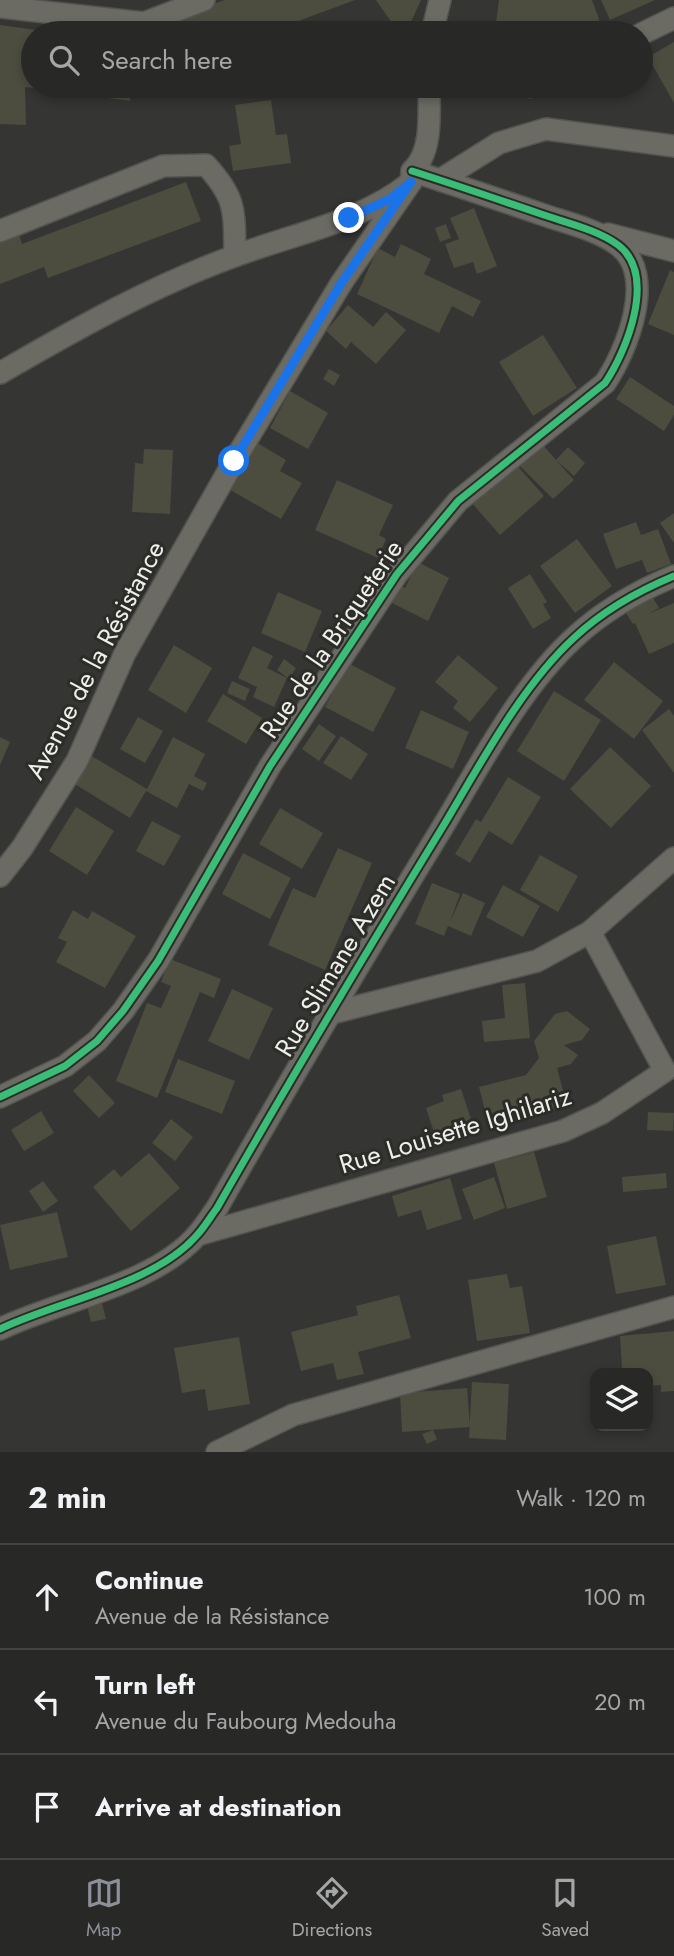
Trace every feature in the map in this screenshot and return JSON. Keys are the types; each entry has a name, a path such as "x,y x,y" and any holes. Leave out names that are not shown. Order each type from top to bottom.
{"street":[{"path":"149,21 204,0"},
{"path":"435,21 440,0"},
{"path":"0,7 126,21"},
{"path":"653,28 674,18"},
{"name":"Avenue de la Résistance","path":"0,876 22,848 77,761 148,610 208,512 234,461 342,282 421,162 428,128 429,98"},
{"path":"440,180 499,143 546,129 674,146"},
{"path":"0,231 163,166 206,166 228,189 234,218 235,255"},
{"path":"0,373 99,316 155,288 235,255 349,218 390,199 412,176"},
{"name":"Rue de la Briqueterie","path":"0,1097 65,1066 97,1041 123,1011 158,961 270,766 397,574 458,501 605,383 622,358 634,325 636,284 630,261 619,246 576,226 440,180 412,176"},
{"path":"576,226 674,251"},
{"name":"Rue Slimane Azem","path":"0,1329 141,1274 173,1255 197,1235 218,1208 328,1014 488,752 536,681 574,638 605,612 646,587 674,576"},
{"path":"328,1014 537,961 590,932 674,858"},
{"name":"Rue Louisette Ighilariz","path":"197,1235 563,1131 669,1079 590,932"},
{"path":"217,1452 293,1415 674,1307"}],"building":[{"path":"225,0 355,0 298,21 162,21"},
{"path":"376,0 421,0 411,21 391,21"},
{"path":"499,0 592,0 599,19 599,21 496,21"},
{"path":"601,0 655,0 610,20"},
{"path":"0,25 21,28 21,98 25,98 26,125 0,124"},
{"path":"674,42 674,103 653,66 653,54"},
{"path":"108,98 130,98 130,101"},
{"path":"271,100 276,135 287,134 291,163 233,171 229,146 241,144 235,105"},
{"path":"186,182 201,221 48,278 44,267 0,284 0,238 18,231 22,244"},
{"path":"474,208 497,266 477,274 473,262 454,268 445,244 459,239 450,218"},
{"path":"446,224 451,238 440,242 435,228"},
{"path":"401,244 431,259 424,274 481,301 473,317 452,306 439,333 357,294 378,248 395,257"},
{"path":"670,270 674,272 674,335 648,324"},
{"path":"348,305 373,327 386,312 406,330 376,364 351,342 346,349 326,331"},
{"path":"543,335 577,388 533,416 499,362"},
{"path":"329,369 340,375 334,386 323,379"},
{"path":"630,377 674,406 674,415 664,431 616,399"},
{"path":"290,391 328,413 308,449 270,428"},
{"path":"254,441 286,460 280,471 302,483 281,519 227,488"},
{"path":"543,445 574,480 553,499 519,465"},
{"path":"568,447 585,463 574,476 556,460"},
{"path":"144,449 173,450 170,514 132,512 135,463 143,464"},
{"path":"514,462 544,496 500,535 470,501"},
{"path":"337,480 393,505 379,535 386,539 378,558 315,530"},
{"path":"674,513 674,543 660,523"},
{"path":"636,522 641,535 658,529 671,564 647,573 642,560 616,569 603,534"},
{"path":"577,539 612,586 575,613 540,566"},
{"path":"418,562 449,578 428,621 392,603 401,586 405,588"},
{"path":"530,574 547,602 543,604 551,618 533,629 508,588"},
{"path":"278,592 322,611 305,652 261,633"},
{"path":"650,593 659,608 648,614 674,603 674,643 649,654 635,623 633,624 623,609"},
{"path":"174,645 212,668 186,713 148,690"},
{"path":"253,646 273,656 267,668 287,678 274,707 253,697 257,687 238,678"},
{"path":"458,655 498,688 470,722 453,708 458,701 435,682"},
{"path":"284,659 296,668 289,679 277,670"},
{"path":"614,662 663,701 634,739 584,700"},
{"path":"348,663 396,688 373,732 325,707"},
{"path":"232,681 250,689 245,701 227,693"},
{"path":"554,691 601,720 564,781 517,751"},
{"path":"223,694 262,718 246,744 207,721"},
{"path":"669,709 674,716 674,773 642,730"},
{"path":"421,710 469,732 453,769 405,748"},
{"path":"138,717 163,731 145,763 120,749"},
{"path":"319,724 336,736 319,761 302,749"},
{"path":"341,736 368,754 351,780 323,763"},
{"path":"0,737 10,742 0,765"},
{"path":"173,737 205,754 194,776 207,783 203,791 189,784 177,808 146,791 130,818 73,783 90,755 147,789"},
{"path":"610,747 651,786 611,828 570,789"},
{"path":"508,777 541,797 512,845 489,831 470,863 455,854 476,819 481,822"},
{"path":"76,807 114,831 87,875 49,851"},
{"path":"280,808 323,833 302,869 259,844"},
{"path":"152,821 181,836 164,866 136,851"},
{"path":"338,848 372,863 325,970 268,945 293,888 315,898"},
{"path":"243,853 291,878 270,919 222,894"},
{"path":"540,855 578,876 558,912 520,890"},
{"path":"432,883 460,894 450,922 463,893 485,903 471,936 448,926 444,936 415,924"},
{"path":"503,885 540,906 523,937 486,917"},
{"path":"73,910 88,919 92,911 136,936 105,988 56,962 67,942 58,938"},
{"path":"170,959 221,979 214,998 200,992 157,1098 116,1081 147,1003 161,1008 171,986 161,982"},
{"path":"525,983 530,1038 484,1042 482,1021 505,1018 502,985"},
{"path":"232,989 273,1008 249,1060 208,1041"},
{"path":"567,1011 590,1029 582,1040 564,1045 578,1055 571,1064 557,1068 567,1106 555,1110 546,1103 487,1119 479,1087 526,1075 539,1058 534,1041 555,1014"},
{"path":"178,1059 235,1081 222,1114 165,1092"},
{"path":"89,1075 115,1103 99,1118 73,1091"},
{"path":"461,1089 473,1125 436,1138 426,1108 444,1101 442,1095"},
{"path":"41,1111 54,1133 24,1151 11,1130"},
{"path":"648,1112 674,1113 673,1131 647,1130"},
{"path":"171,1119 193,1137 175,1161 152,1143"},
{"path":"534,1152 547,1197 507,1209 494,1163"},
{"path":"149,1153 180,1188 131,1231 93,1187 114,1169 121,1177"},
{"path":"666,1173 667,1188 623,1192 622,1177"},
{"path":"494,1177 505,1208 474,1220 462,1189"},
{"path":"450,1178 462,1219 427,1230 421,1210 398,1217 392,1196"},
{"path":"43,1181 58,1201 43,1212 29,1191"},
{"path":"57,1212 68,1257 10,1270 0,1225"},
{"path":"656,1236 666,1285 616,1294 607,1246"},
{"path":"507,1274 510,1288 522,1286 530,1333 477,1341 468,1280"},
{"path":"399,1295 411,1338 358,1352 364,1374 337,1380 333,1363 301,1371 291,1332 358,1315 356,1306"},
{"path":"102,1303 106,1319 91,1322 87,1306"},
{"path":"674,1331 674,1391 661,1392 661,1385 653,1386 653,1368 622,1368 620,1336"},
{"path":"239,1337 250,1404 208,1411 205,1389 182,1393 174,1348"},
{"path":"472,1382 509,1384 506,1440 469,1438"},
{"path":"467,1388 470,1427 402,1432 400,1393"},
{"path":"433,1430 437,1439 427,1444 422,1434"}],"cycle path":[{"path":"0,1097 65,1066 97,1041 123,1011 158,961 270,766 397,574 458,501 605,383 622,353 629,334 637,294 636,275 630,258 618,245 582,227 412,171"},
{"path":"0,1329 132,1279 180,1252 198,1234 217,1208 356,970 519,702 555,657 586,627 622,602 674,576"}],"route":[{"path":"234,461 342,282 411,182 390,199 349,218"}]}
